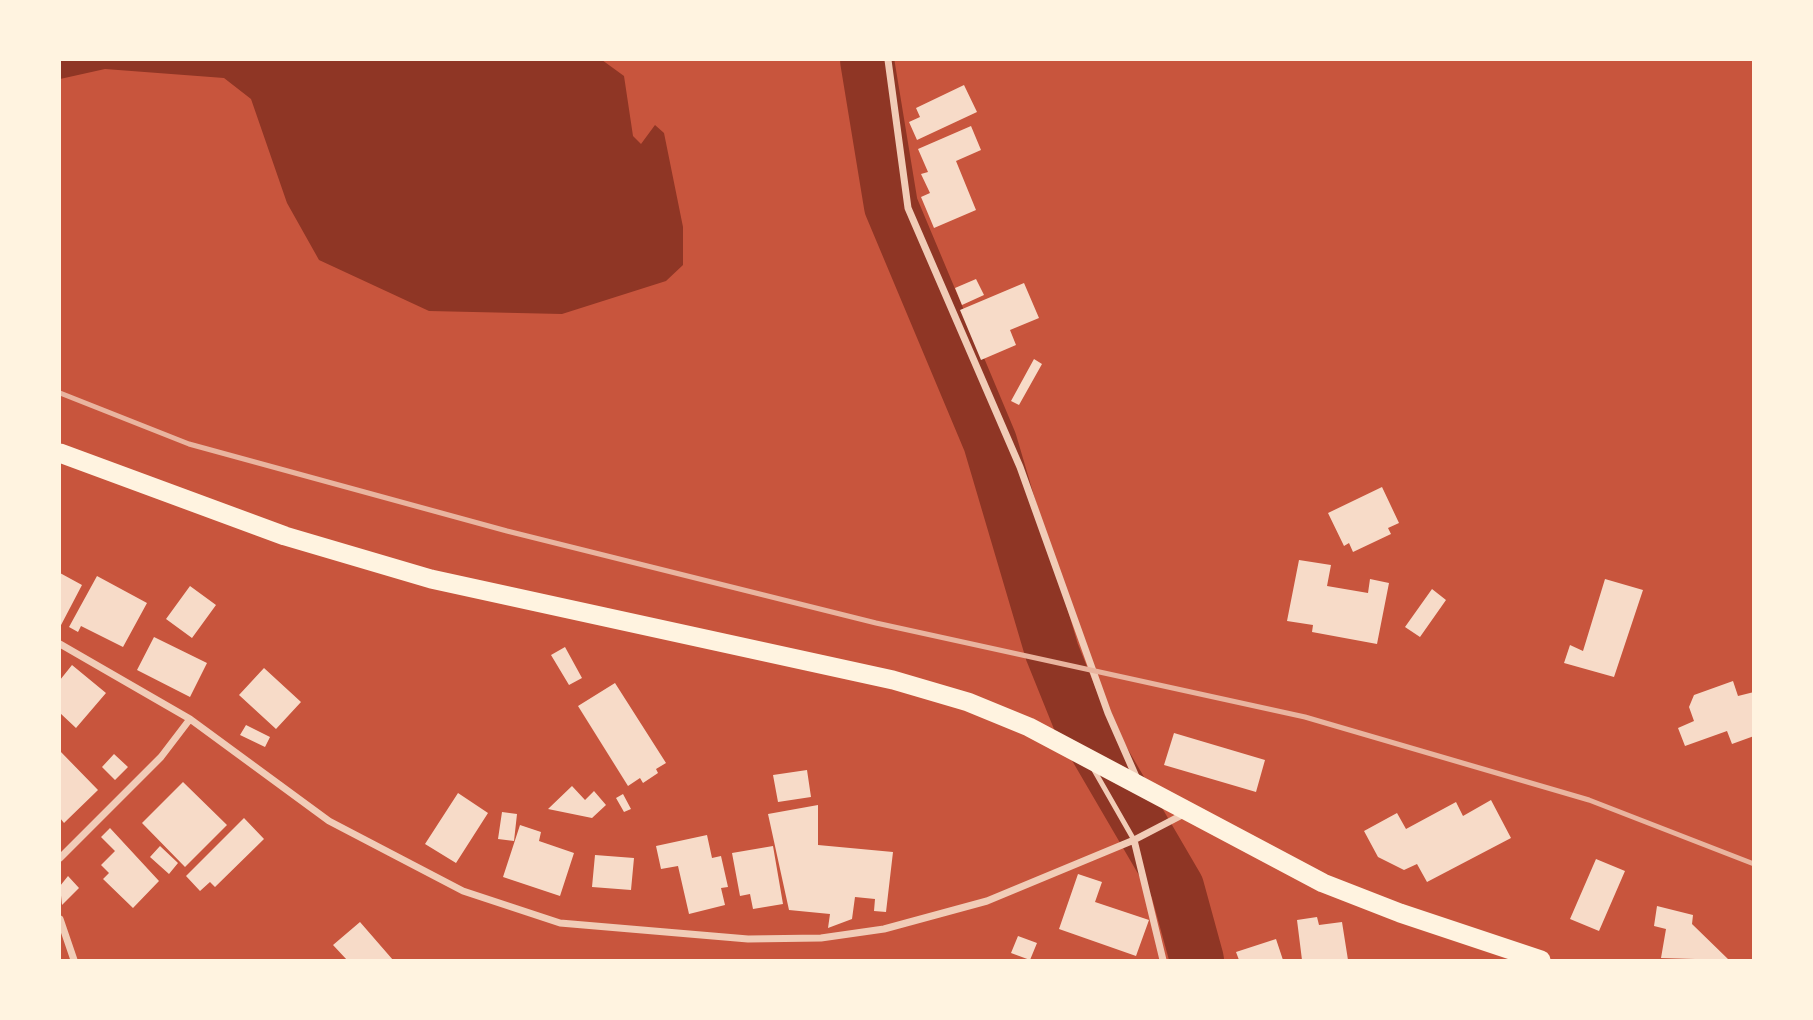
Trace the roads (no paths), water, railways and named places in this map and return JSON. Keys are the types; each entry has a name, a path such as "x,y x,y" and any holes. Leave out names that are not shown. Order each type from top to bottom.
{"highway":[{"path":"60,453 285,536 431,579 892,680 968,702 1029,727 1323,883 1399,913 1541,961"}],"street":[{"path":"888,60 908,208 1020,467 1135,782"},
{"path":"60,644 190,719 328,821 463,891 560,923 676,935 821,938 884,929 987,901 1134,840 1188,812"},
{"path":"60,858 161,757 190,719"},
{"path":"1134,840 1163,961"},
{"path":"60,919 74,961"}],"lane":[{"path":"1092,760 1134,840"}],"waterway":[{"path":"867,60 891,206 990,442 1052,652 1079,719 1177,887 1197,960"}],"railway":[{"path":"60,393 189,444 507,531 876,623 1305,717 1589,800 1754,864"}]}
